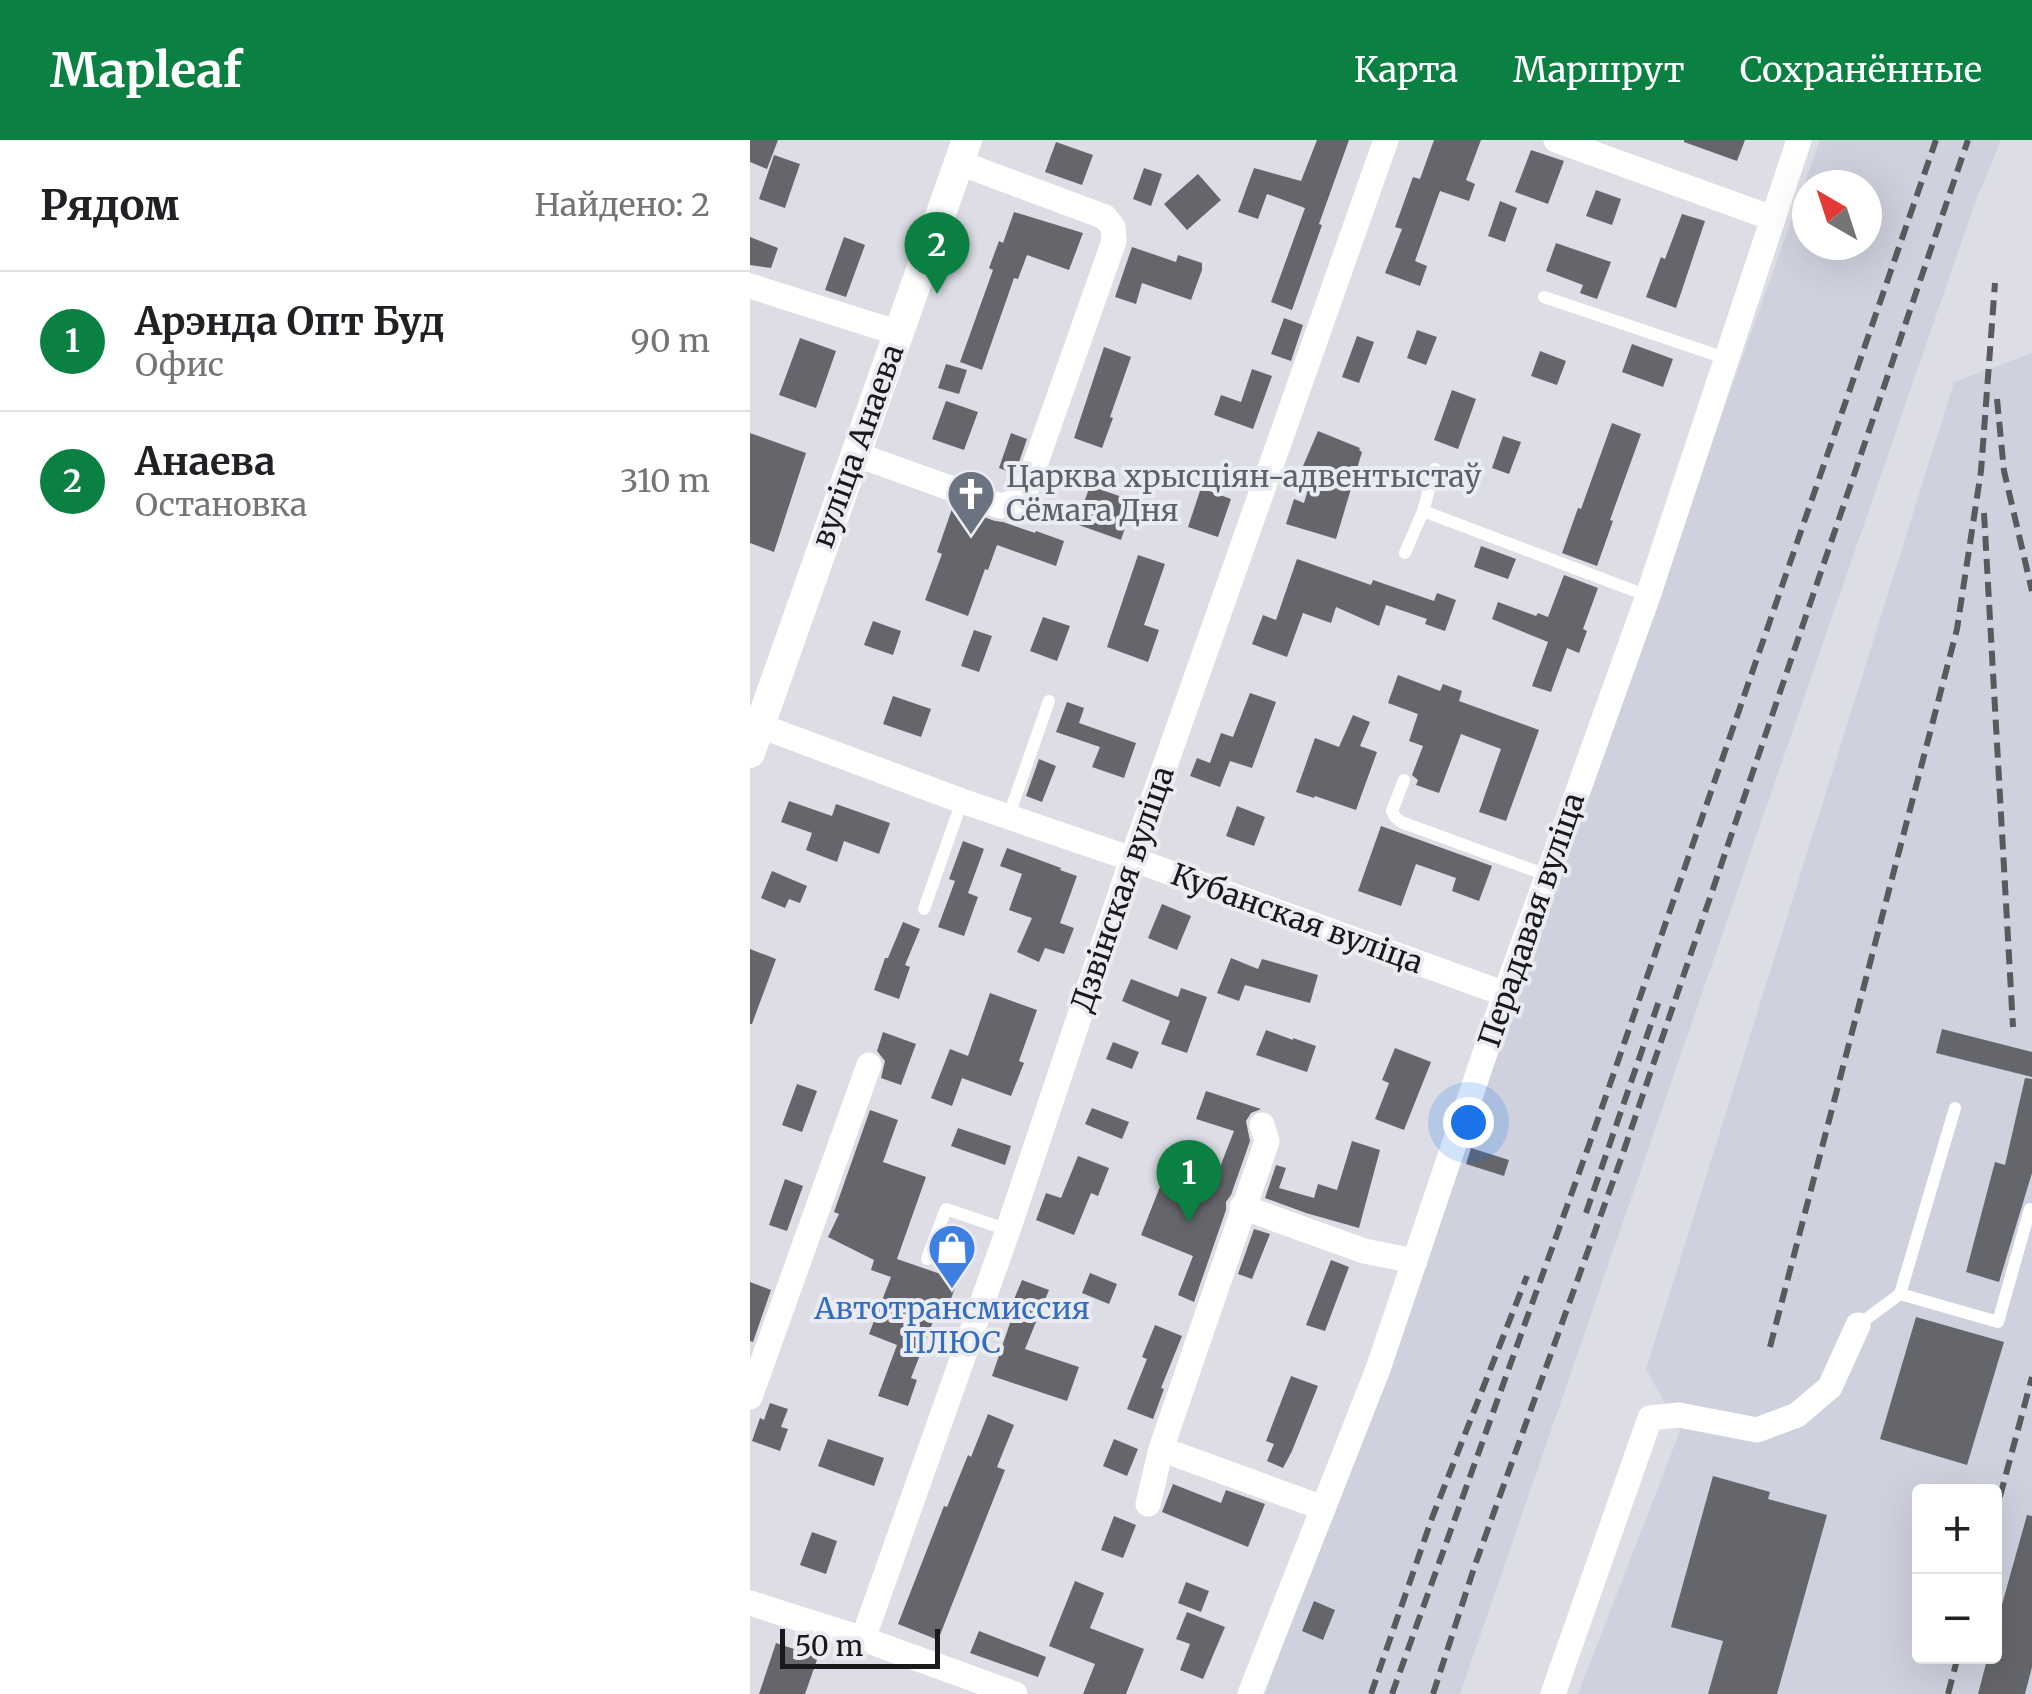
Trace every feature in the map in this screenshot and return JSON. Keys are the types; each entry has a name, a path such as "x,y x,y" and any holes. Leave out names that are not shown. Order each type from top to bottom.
{"street":[{"name":"Дзвінская вуліца","path":"863,1639 1008,1230 1132,858 1386,140"},
{"path":"1556,140 1772,218"},
{"name":"Перадавая вуліца","path":"1250,1694 1378,1370 1546,875 1648,596 1799,140"},
{"path":"855,454 1000,506 1016,502 1026,490 1114,241 1113,228 1105,217 964,151"},
{"name":"вуліца Анаева","path":"753,733 964,151"},
{"path":"750,286 898,333"},
{"name":"Кубанская вуліца","path":"753,733 1132,858 1505,994"},
{"path":"750,1397 869,1065"},
{"path":"1148,1504 1162,1449 1266,1141 1262,1125"},
{"path":"1242,1207 1364,1252 1415,1261"},
{"path":"1554,1694 1650,1418 1679,1415 1757,1430 1797,1415 1830,1387 1858,1325"},
{"path":"1162,1449 1323,1508"},
{"path":"750,1603 1015,1694"}],"lane":[{"path":"1544,297 1725,358"},
{"path":"1405,553 1435,469"},
{"path":"1423,511 1648,596"},
{"path":"1010,816 1048,702"},
{"path":"1404,780 1392,810 1401,822 1546,875"},
{"path":"924,909 962,801"},
{"path":"1858,1325 1900,1294 1955,1108"},
{"path":"1900,1294 1998,1322 2030,1208"},
{"path":"927,1259 946,1209 1008,1230"}],"shaded area":[{"path":"1820,140 2001,140 1975,203 1460,1694 1265,1694 1792,218 1792,260 1882,260 1882,170 1809,170"},
{"path":"2032,353 2032,1694 1578,1694 1680,1431 1646,1369 1954,382"}],"building":[{"path":"750,140 778,140 767,169 750,162"},
{"path":"1317,140 1349,140 1292,310 1271,302 1305,208 1267,194 1258,219 1238,212 1254,168 1301,181"},
{"path":"1434,140 1481,140 1466,180 1475,184 1469,201 1440,191 1415,261 1427,266 1420,286 1385,273 1402,229 1395,227 1413,177 1420,179"},
{"path":"1684,140 1745,140 1737,161"},
{"path":"1056,142 1093,155 1082,185 1045,172"},
{"path":"1531,150 1564,161 1548,204 1515,192"},
{"path":"774,155 800,164 785,208 759,199"},
{"path":"1144,168 1162,174 1151,206 1133,199"},
{"path":"1198,174 1221,200 1187,230 1164,204"},
{"path":"1596,190 1621,199 1612,225 1586,216"},
{"path":"1500,201 1517,208 1505,242 1488,236"},
{"path":"1014,212 1083,233 1069,270 1027,255 1018,279 1014,278 982,370 960,362 993,270 989,268"},
{"path":"1682,214 1705,221 1676,308 1646,297"},
{"path":"750,237 778,248 771,268 750,265"},
{"path":"844,237 865,245 846,297 825,290"},
{"path":"1556,243 1611,262 1597,299 1580,293 1583,285 1546,271"},
{"path":"1132,247 1176,262 1178,255 1202,263 1191,300 1142,283 1136,304 1115,297"},
{"path":"1284,318 1303,325 1291,361 1271,354"},
{"path":"1417,330 1437,337 1426,365 1407,358"},
{"path":"1357,336 1374,342 1359,383 1342,377"},
{"path":"800,338 836,351 816,408 779,395"},
{"path":"1632,344 1673,359 1663,387 1622,372"},
{"path":"1104,347 1131,357 1102,448 1074,438"},
{"path":"1540,351 1566,361 1557,385 1531,376"},
{"path":"946,364 967,370 959,394 938,388"},
{"path":"1252,369 1272,376 1253,429 1214,415 1221,395 1241,402"},
{"path":"1452,390 1476,399 1458,449 1434,440"},
{"path":"946,401 978,412 964,450 932,439"},
{"path":"1612,423 1641,434 1597,566 1562,553"},
{"path":"1318,431 1362,452 1336,539 1286,524 1294,499 1304,503 1314,470 1303,466"},
{"path":"750,433 806,453 774,552 750,543"},
{"path":"1011,433 1027,439 1015,474 999,468"},
{"path":"1503,436 1521,442 1509,474 1492,468"},
{"path":"1090,486 1134,501 1121,540 1076,524"},
{"path":"1201,488 1231,499 1218,537 1188,527"},
{"path":"953,506 1064,541 1056,566 997,545 968,616 925,600 942,554 937,552"},
{"path":"1481,546 1516,559 1508,579 1474,567"},
{"path":"1138,555 1165,564 1144,625 1159,630 1148,662 1107,647"},
{"path":"1297,559 1371,585 1373,580 1434,601 1437,593 1456,600 1445,631 1425,624 1427,619 1386,605 1379,626 1336,607 1331,623 1303,613 1287,657 1252,644 1263,615 1276,620"},
{"path":"1564,575 1598,588 1579,653 1567,648 1551,692 1532,686 1548,642 1492,619 1498,602 1548,617"},
{"path":"1043,617 1070,626 1057,661 1030,651"},
{"path":"873,621 901,631 893,655 864,645"},
{"path":"974,630 992,636 979,672 961,666"},
{"path":"1398,675 1440,691 1443,684 1462,691 1459,701 1539,730 1506,821 1479,812 1501,749 1461,734 1439,793 1416,785 1418,780 1412,775 1423,746 1409,741 1418,714 1388,703"},
{"path":"1250,693 1276,702 1252,768 1230,761 1220,787 1190,776 1197,758 1210,763 1221,733 1233,737"},
{"path":"893,696 931,709 921,737 883,724"},
{"path":"1067,702 1084,708 1079,723 1136,743 1124,778 1092,767 1100,747 1056,732"},
{"path":"1353,715 1370,722 1360,746 1377,752 1356,810 1296,792 1315,738 1339,747"},
{"path":"1039,759 1056,766 1042,802 1026,796"},
{"path":"789,801 832,816 836,804 890,823 879,854 844,841 837,862 806,850 812,833 781,822"},
{"path":"1237,806 1265,817 1254,846 1226,836"},
{"path":"1381,826 1492,866 1479,901 1452,891 1456,878 1416,864 1401,906 1358,891"},
{"path":"963,841 984,849 968,893 978,897 964,936 938,927 955,881 949,879"},
{"path":"1007,848 1077,876 1060,923 1074,928 1064,954 1045,948 1039,962 1017,952 1032,918 1009,910 1022,874 1000,866"},
{"path":"772,871 807,886 800,903 789,899 785,908 761,898"},
{"path":"1162,904 1191,916 1177,950 1148,938"},
{"path":"903,922 920,929 905,965 910,967 899,999 874,990"},
{"path":"750,949 776,959 752,1024 750,1024"},
{"path":"1231,958 1258,969 1262,959 1318,975 1310,1003 1245,985 1239,1001 1217,993"},
{"path":"1131,979 1178,997 1181,988 1207,997 1187,1053 1161,1044 1170,1021 1122,1001"},
{"path":"990,993 1037,1010 1011,1096 962,1078 952,1106 931,1098 950,1049 968,1056"},
{"path":"1942,1029 2032,1052 2032,1077 1936,1053"},
{"path":"1266,1030 1316,1046 1307,1072 1256,1055"},
{"path":"883,1032 916,1044 901,1085 881,1078 885,1061 877,1051"},
{"path":"1113,1042 1139,1052 1132,1069 1106,1059"},
{"path":"1395,1048 1431,1062 1404,1130 1375,1119 1389,1083 1382,1080"},
{"path":"2025,1078 2032,1079 2032,1173 1999,1282 1966,1272 1995,1162 2005,1165"},
{"path":"797,1084 817,1091 802,1132 782,1125"},
{"path":"1206,1091 1261,1109 1251,1113 1246,1121 1250,1141 1194,1302 1178,1295 1193,1256 1141,1235 1163,1179 1206,1196 1220,1167 1234,1131 1196,1119"},
{"path":"1092,1108 1129,1122 1122,1139 1085,1124"},
{"path":"870,1110 898,1120 883,1162 926,1177 897,1259 958,1280 949,1304 941,1301 911,1378 917,1380 908,1406 878,1396 897,1345 869,1334 891,1277 871,1270 874,1260 828,1237 839,1214 834,1212"},
{"path":"958,1128 1011,1146 1005,1165 951,1146"},
{"path":"1352,1141 1380,1150 1359,1228 1265,1198 1276,1165 1286,1168 1279,1188 1314,1198 1318,1184 1337,1190"},
{"path":"1471,1148 1509,1160 1504,1176 1466,1164"},
{"path":"1078,1156 1109,1168 1098,1196 1091,1193 1074,1235 1036,1220 1046,1193 1061,1198"},
{"path":"785,1179 803,1186 787,1231 769,1225"},
{"path":"1254,1229 1270,1234 1252,1279 1238,1274"},
{"path":"1331,1260 1349,1267 1325,1331 1306,1325"},
{"path":"1090,1273 1117,1284 1109,1304 1082,1293"},
{"path":"1022,1280 1049,1290 1025,1349 1079,1367 1067,1401 992,1376 1010,1323 1005,1321"},
{"path":"750,1282 771,1290 753,1342 750,1341"},
{"path":"1916,1317 2004,1342 1967,1465 1880,1439"},
{"path":"1155,1325 1182,1336 1153,1419 1127,1409 1147,1359 1142,1357"},
{"path":"1291,1376 1318,1386 1283,1468 1267,1461 1274,1444 1266,1441"},
{"path":"770,1403 788,1409 781,1427 788,1429 780,1451 752,1441"},
{"path":"988,1414 1014,1425 997,1467 1005,1470 938,1640 898,1624 944,1506 947,1507 968,1455 971,1457"},
{"path":"828,1439 884,1458 874,1486 818,1466"},
{"path":"1114,1439 1138,1449 1127,1476 1103,1466"},
{"path":"1713,1476 1770,1492 1768,1499 1827,1515 1777,1694 1708,1694 1723,1641 1671,1627"},
{"path":"1173,1484 1221,1503 1226,1490 1265,1504 1248,1547 1162,1512"},
{"path":"2027,1515 2032,1516 2032,1667 2025,1694 1978,1694 1986,1664 2002,1664 2002,1604"},
{"path":"1114,1516 1136,1525 1123,1558 1101,1550"},
{"path":"812,1532 837,1541 826,1574 800,1565"},
{"path":"1075,1581 1104,1593 1090,1628 1144,1649 1126,1694 1083,1694 1095,1664 1049,1646"},
{"path":"1186,1582 1209,1591 1201,1612 1178,1603"},
{"path":"1314,1601 1335,1610 1323,1640 1302,1631"},
{"path":"1187,1612 1225,1627 1203,1679 1180,1670 1190,1644 1176,1639"},
{"path":"979,1631 1046,1657 1038,1677 970,1653"},
{"path":"776,1643 818,1657 805,1694 759,1694"}],"railway":[{"path":"1392,1694 1589,1145 1936,140"},
{"path":"1433,1694 1475,1565 1621,1159 1968,140"},
{"path":"1770,1347 1957,629 1981,471 1995,283"},
{"path":"1997,399 2004,471 2032,591"},
{"path":"1984,513 2013,1027"},
{"path":"1586,1213 1659,1001"},
{"path":"1371,1694 1432,1518 1527,1276"},
{"path":"2002,1489 2032,1377"},
{"path":"1948,1694 1956,1664"}],"place":[{"name":"Анаева","path":"937,294"},
{"name":"Царква хрысціян-адвентыстаў Сёмага Дня","path":"971,536"},
{"name":"Арэнда Опт Буд","path":"1189,1222"},
{"name":"Автотрансмиссия ПЛЮС","path":"952,1290"}]}
